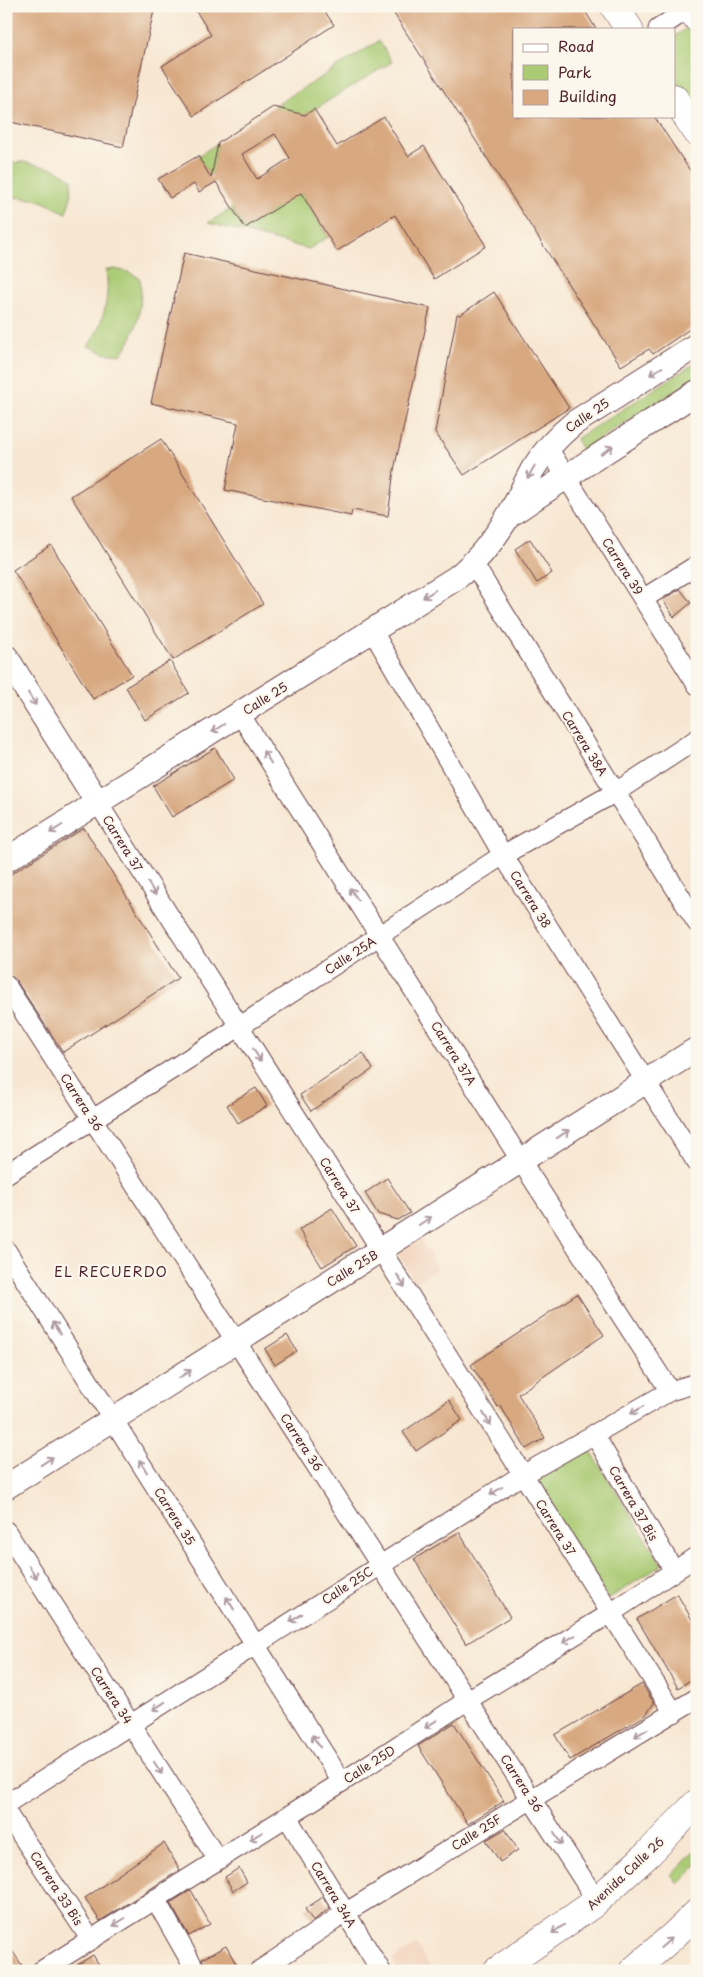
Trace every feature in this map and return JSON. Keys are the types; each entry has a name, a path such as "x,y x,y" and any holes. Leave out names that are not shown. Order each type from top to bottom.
{"main road":[{"path":"614,6 628,28"},
{"path":"676,101 697,132"},
{"name":"Avenida Calle 26","path":"497,1971 597,1900 654,1847 697,1802"},
{"path":"633,1971 697,1913"}],"street":[{"path":"660,28 692,10"},
{"name":"Calle 25","path":"6,860 456,578 473,563 490,543 508,516 533,468 560,435 574,423 697,344"},
{"name":"Calle 25","path":"508,516 697,392"},
{"name":"Carrera 39","path":"548,448 697,685"},
{"name":"Carrera 38A","path":"473,563 697,923"},
{"path":"643,599 697,565"},
{"name":"Carrera 38","path":"372,630 503,855 697,1163"},
{"name":"Carrera 37","path":"6,657 674,1713"},
{"name":"Carrera 37A","path":"240,714 521,1161 670,1391"},
{"name":"Calle 25A","path":"6,1174 239,1027 503,855 616,792 697,740"},
{"name":"Carrera 36","path":"6,985 597,1900"},
{"name":"Calle 25B","path":"6,1487 697,1049"},
{"name":"Carrera 35","path":"6,1250 114,1418 342,1782"},
{"name":"Calle 25C","path":"6,1804 523,1475 670,1391 697,1383"},
{"name":"Carrera 37 Bis","path":"594,1434 674,1572"},
{"name":"Carrera 34","path":"6,1531 218,1860"},
{"name":"Calle 25D","path":"41,1971 287,1817 468,1700 611,1613 697,1556"},
{"name":"Calle 25F","path":"259,1971 345,1913 697,1698"},
{"name":"Carrera 33 Bis","path":"6,1812 91,1940"},
{"name":"Carrera 34A","path":"287,1817 381,1971"},
{"path":"155,1900 196,1971"}],"shaded area":[{"path":"418,1236 438,1268 415,1283 397,1252"},
{"path":"416,1945 433,1971 399,1971 392,1960"}],"green space":[{"path":"690,26 697,37 697,114 676,82 676,36"},
{"path":"379,41 392,62 285,127 273,107"},
{"path":"218,143 215,159 230,162 209,175 198,156"},
{"path":"24,162 55,169 72,179 71,197 66,213 39,200 6,196 6,163"},
{"path":"283,163 328,237 309,249 208,223 232,208 245,228 283,204 264,174"},
{"path":"115,269 128,272 140,278 141,288 138,318 132,337 121,355 104,353 88,346 102,319 107,290 106,270"},
{"path":"697,362 697,377 582,450 576,439"},
{"path":"588,1447 662,1565 608,1599 534,1481"},
{"path":"697,1848 697,1866 679,1884 671,1876"}],"building":[{"path":"6,6 155,6 123,147 6,121"},
{"path":"193,6 321,6 334,25 194,116 162,66 211,35"},
{"path":"389,6 582,6 595,28 513,28 513,118 655,118 697,181 697,324 653,354 649,349 621,366"},
{"path":"273,107 305,115 314,109 337,146 384,117 408,156 424,146 486,246 434,279 395,215 337,251 301,193 245,228 216,182 199,192 194,184 170,198 158,179 198,156 211,178 218,143","holes":["275,134 290,158 257,179 242,154"]},
{"path":"184,253 430,308 394,470 388,516 352,510 351,516 225,490 238,423 151,403"},
{"path":"494,292 569,408 464,475 435,432 457,314 460,315"},
{"path":"161,439 263,604 173,660 71,496"},
{"path":"530,539 552,573 537,583 515,549"},
{"path":"51,545 132,675 93,699 13,570"},
{"path":"680,589 691,603 674,617 663,600"},
{"path":"170,661 189,693 145,720 126,687"},
{"path":"215,748 234,780 172,817 153,786"},
{"path":"84,828 178,978 63,1052 15,979 6,974 6,877"},
{"path":"363,1053 373,1069 311,1111 300,1095"},
{"path":"256,1088 267,1106 238,1123 227,1105"},
{"path":"387,1178 410,1213 398,1220 378,1214 365,1193"},
{"path":"332,1208 356,1246 322,1267 299,1230"},
{"path":"577,1294 604,1335 518,1394 545,1438 526,1449 500,1405 498,1407 471,1365"},
{"path":"287,1335 297,1351 275,1365 265,1349"},
{"path":"449,1400 462,1420 416,1451 403,1432"},
{"path":"459,1532 510,1617 466,1644 414,1559"},
{"path":"677,1594 697,1628 697,1676 678,1688 637,1619"},
{"path":"642,1684 654,1703 646,1715 570,1760 555,1735"},
{"path":"454,1723 504,1801 468,1824 418,1746"},
{"path":"505,1829 518,1850 500,1862 486,1840"},
{"path":"164,1843 180,1870 100,1921 85,1898"},
{"path":"239,1868 247,1882 233,1891 225,1877"},
{"path":"191,1890 210,1924 189,1936 170,1903"},
{"path":"323,1897 330,1908 313,1921 305,1909"},
{"path":"6,1942 26,1971 6,1971"},
{"path":"226,1946 240,1971 207,1971 202,1959"},
{"path":"93,1955 103,1971 68,1971"}],"district":[{"name":"EL RECUERDO","path":"111,1271"}]}
